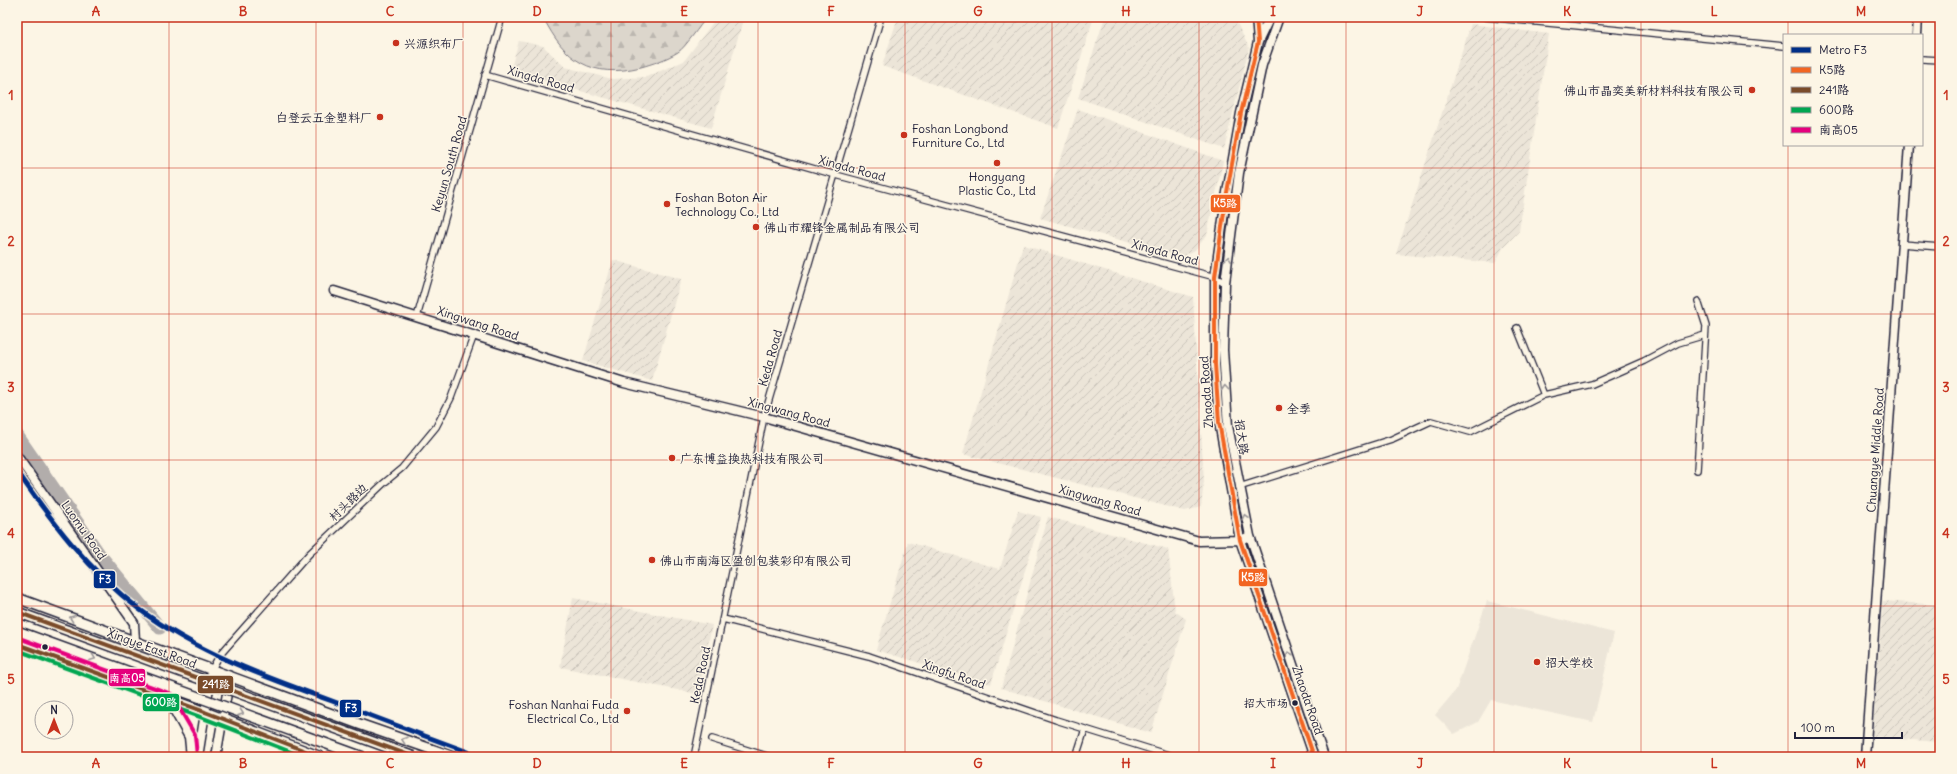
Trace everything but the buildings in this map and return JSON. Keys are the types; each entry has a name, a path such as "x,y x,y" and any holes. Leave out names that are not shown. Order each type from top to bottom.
{"main road":[{"path":"17,598 358,724 454,757"},
{"name":"Xingye East Road","path":"17,612 414,757"},
{"path":"17,630 363,757"},
{"path":"17,644 222,718 321,757"}],"street":[{"name":"Keyun South Road","path":"417,317 502,17"},
{"name":"Keda Road","path":"694,757 724,619 764,417 881,17"},
{"path":"1256,17 1258,42"},
{"name":"Zhaoda Road","path":"1270,17 1258,42 1241,113 1226,198 1215,277 1215,364 1220,422 1240,540 1314,757"},
{"name":"招大路","path":"1279,17 1262,65 1239,172 1224,283 1223,350 1228,426 1238,487 1250,536 1324,757"},
{"path":"1485,17 1783,46"},
{"path":"1916,34 1918,17"},
{"path":"1923,59 1940,60"},
{"name":"Xingda Road","path":"485,75 836,175 1215,277 1224,283"},
{"name":"Chuangye Middle Road","path":"1865,757 1909,146"},
{"path":"1902,244 1940,247"},
{"name":"Xingwang Road","path":"334,291 624,383 764,417 1199,541 1240,540"},
{"path":"1697,470 1706,326 1698,301"},
{"path":"1517,328 1544,395"},
{"name":"村头路边","path":"212,669 219,656 309,554 384,483 402,468 436,427 451,398 474,335"},
{"path":"1238,487 1392,439 1431,421 1470,432 1544,395 1592,384 1644,361 1678,343 1705,335"},
{"name":"Luomu Road","path":"17,456 134,623 135,641"},
{"path":"1240,540 1250,536"},
{"name":"Xingfu Road","path":"724,619 869,656 1085,729 1175,757"},
{"path":"198,757 212,669"},
{"path":"216,757 230,676"},
{"path":"168,699 189,737 191,757"},
{"path":"1076,757 1085,729"},
{"path":"712,739 770,757"}],"shaded area":[{"path":"717,17 744,17 711,128 510,71 519,41 543,46 565,67 612,79 646,77 684,61"},
{"path":"898,17 1094,17 1058,128 882,66"},
{"path":"1105,17 1234,17 1249,48 1224,149 1078,98"},
{"path":"1471,24 1549,34 1519,231 1503,248 1495,263 1396,254"},
{"path":"1078,109 1223,161 1207,235 1195,250 1182,257 1040,218"},
{"path":"1023,245 1193,297 1204,481 1201,507 1185,511 963,454"},
{"path":"613,260 681,279 652,381 583,361"},
{"path":"1018,511 1041,517 991,684 876,650 908,542 1000,569"},
{"path":"1048,517 1168,549 1175,611 1186,619 1151,733 1001,688"},
{"path":"573,598 712,625 698,694 560,667"},
{"name":"招大学校","path":"1487,601 1614,633 1593,722 1491,700 1478,722 1454,734 1435,715 1456,690"},
{"path":"1883,601 1940,605 1940,742 1872,737"}],"green space":[{"path":"543,17 707,17 681,50 674,55 641,67 623,70 608,70 594,68 582,63 570,55 551,32"}],"waterway":[{"path":"17,435 100,555 160,628"}],"metro line":[{"name":"F3","path":"17,471 72,545 104,579 139,609 161,624 207,651 257,673 482,757"}],"transit line":[{"name":"K5路","path":"1256,17 1258,42 1241,113 1226,198 1215,277 1215,364 1219,422 1240,540 1314,757"},
{"name":"241路","path":"17,612 414,757"},
{"name":"南高05","path":"19,638 171,694 195,735 197,756"},
{"name":"241路","path":"17,644 205,712 321,757"},
{"name":"600路","path":"17,650 203,718 304,757"}],"place":[{"name":"兴源织布厂","path":"396,43"},
{"name":"佛山市晶奕美新材料科技有限公司","path":"1752,90"},
{"name":"白登云五金塑料厂","path":"380,117"},
{"name":"Foshan Longbond Furniture Co., Ltd","path":"904,135"},
{"name":"Hongyang Plastic Co., Ltd","path":"997,163"},
{"name":"Foshan Boton Air Technology Co., Ltd","path":"667,204"},
{"name":"佛山市耀锋金属制品有限公司","path":"756,227"},
{"name":"全季","path":"1279,408"},
{"name":"广东博益换热科技有限公司","path":"672,458"},
{"name":"佛山市南海区盈创包装彩印有限公司","path":"652,560"},
{"name":"招大学校","path":"1537,662"},
{"name":"招大市场","path":"1295,703"},
{"name":"Foshan Nanhai Fuda Electrical Co., Ltd","path":"627,711"}]}
